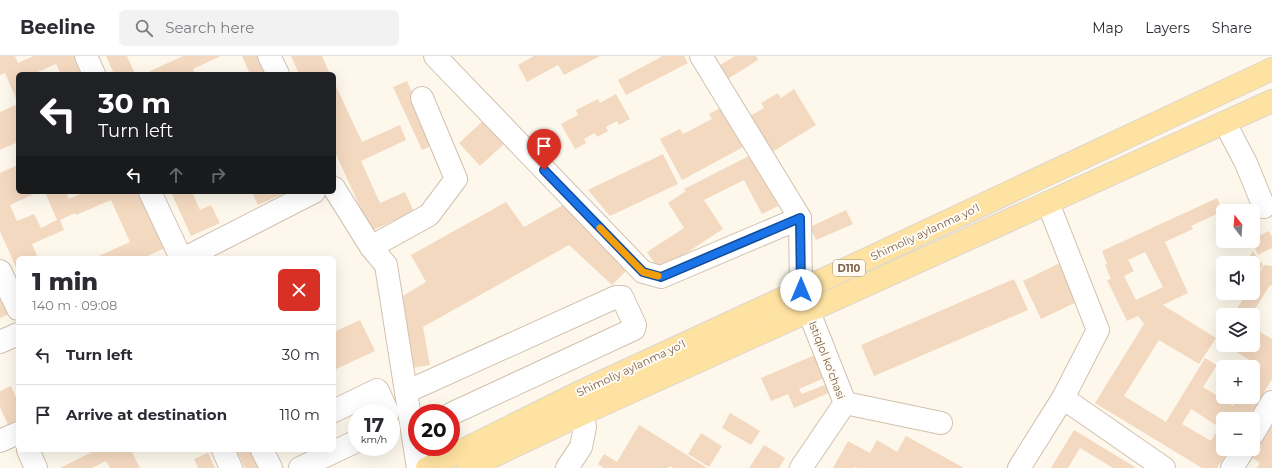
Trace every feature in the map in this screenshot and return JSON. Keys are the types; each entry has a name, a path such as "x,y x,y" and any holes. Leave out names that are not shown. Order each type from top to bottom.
{"main road":[{"name":"Shimoliy aylanma yoʻl","path":"427,468 578,393 1031,183 1203,100 1272,69"},
{"path":"1203,100 1222,124"},
{"name":"Shimoliy aylanma yoʻl","path":"477,466 582,414 1048,204 1272,101"}],"street":[{"path":"86,56 93,72"},
{"path":"269,56 277,72"},
{"path":"434,56 643,272 661,277 800,218"},
{"path":"701,56 800,218 801,290"},
{"path":"371,247 429,215 456,179 422,98"},
{"path":"1222,124 1246,163 1264,207"},
{"path":"336,191 371,247 386,265 406,392 400,423 418,468"},
{"path":"151,194 180,256"},
{"path":"189,256 310,194"},
{"path":"1019,468 1063,398 1098,330 1048,204"},
{"path":"0,271 16,305"},
{"path":"406,392 616,297 622,297 635,326 634,329 460,410"},
{"name":"Istiqlol ko‘chasi","path":"801,468 845,403 808,312"},
{"path":"0,342 16,335"},
{"path":"348,404 377,390 387,404"},
{"path":"567,468 581,447 585,427 578,393"},
{"path":"1063,398 1164,468"},
{"path":"1260,422 1272,402"},
{"path":"845,403 941,423"},
{"path":"336,410 348,404"},
{"path":"0,441 16,434"},
{"path":"336,451 348,445"},
{"path":"29,452 36,468"},
{"path":"224,452 231,468"},
{"path":"263,452 271,468"},
{"path":"300,468 334,452"},
{"path":"1232,468 1240,456"}],"building":[{"path":"0,56 15,56 18,63 33,56 75,56 82,72 60,72 56,64 38,72 16,72 16,98 5,73 0,75"},
{"path":"106,56 127,56 134,72 113,72"},
{"path":"183,56 221,56 193,69 194,72 148,72"},
{"path":"242,56 263,56 270,72 249,72"},
{"path":"291,56 322,56 329,72 298,72"},
{"path":"534,56 600,56 564,75 558,65 527,82 518,65"},
{"path":"660,56 684,56 688,63 626,95 618,80 661,57"},
{"path":"735,56 756,56 758,60 723,82 715,68"},
{"path":"407,81 435,144 422,150 393,87"},
{"path":"336,86 362,142 400,125 406,140 361,161 380,203 405,192 414,212 371,231 336,154"},
{"path":"794,89 816,125 772,152 750,116 764,108 761,103 778,93 781,98"},
{"path":"616,94 630,119 619,125 617,121 606,127 608,131 597,137 595,133 584,139 586,143 575,149 561,124 578,115 576,110 598,99 600,103"},
{"path":"728,104 749,144 682,180 660,139 680,129 683,134 712,119 709,114"},
{"path":"16,105 16,143 0,150 0,112"},
{"path":"484,120 505,143 480,166 459,143"},
{"path":"663,154 678,184 610,216 588,190"},
{"path":"751,155 778,206 762,214 744,180 704,200 723,229 659,271 647,252 684,228 668,203 686,191 684,189"},
{"path":"16,166 16,194 34,194 10,205 17,221 34,214 41,228 57,220 46,194 67,194 69,199 80,194 141,194 165,248 147,256 98,256 130,242 111,200 60,220 64,230 32,244 37,256 16,256 16,267 0,231 0,173"},
{"path":"172,194 193,194 200,210 211,205 220,223 191,236"},
{"path":"253,194 283,194 258,205"},
{"path":"1217,198 1220,204 1216,204 1216,214 1191,226 1193,229 1165,242 1188,293 1163,305 1216,338 1199,364 1159,340 1124,396 1166,422 1205,358 1216,364 1203,387 1216,395 1216,404 1230,404 1233,406 1234,404 1257,404 1252,412 1216,412 1216,425 1191,409 1182,424 1211,441 1216,432 1216,456 1225,456 1217,468 1202,468 1095,403 1144,324 1138,316 1127,321 1107,280 1111,279 1105,265 1107,264 1102,251","holes":["1145,252 1163,287 1136,300 1124,276 1134,271 1128,260"]},
{"path":"570,201 631,266 612,285 569,245 423,327 430,365 412,368 398,299 426,282 411,255 506,202 524,227"},
{"path":"846,210 853,224 816,240 810,227"},
{"path":"1269,231 1272,237 1272,248 1258,255 1255,248 1260,248 1260,236"},
{"path":"1253,251 1257,256 1250,256"},
{"path":"1260,261 1263,265 1260,270"},
{"path":"1062,262 1081,300 1041,319 1023,281"},
{"path":"1264,265 1272,266 1272,286 1270,285 1255,308 1237,308 1243,300 1260,300 1260,272"},
{"path":"1014,279 1028,310 874,376 861,345"},
{"path":"0,290 11,313 0,318"},
{"path":"360,320 375,351 336,369 336,331"},
{"path":"1260,332 1272,339 1272,379 1260,399 1260,360 1250,360 1237,352 1260,352"},
{"path":"815,355 824,378 799,389 802,394 827,384 831,392 794,408 788,394 771,401 761,378"},
{"path":"11,386 16,397 16,421 8,425 0,407 0,391"},
{"path":"730,413 760,431 751,445 722,428"},
{"path":"1272,423 1272,468 1257,468 1260,463 1251,457 1260,456 1260,442"},
{"path":"639,425 707,468 673,468 670,466 668,468 604,468 598,464 604,454 617,462"},
{"path":"1074,430 1135,467 1113,468 1080,448 1068,468 1051,468"},
{"path":"701,433 722,446 709,467 688,454"},
{"path":"906,436 964,468 833,468 848,441 870,453 877,440 897,452"},
{"path":"764,445 785,458 779,468 749,468"},
{"path":"92,452 132,452 140,468 110,468 106,461 92,468 60,468"},
{"path":"237,452 255,452 262,468 245,468"},
{"path":"208,453 215,468 198,468 194,459"}],"slow traffic":[{"path":"600,228 643,272 658,276"}],"route":[{"path":"544,170 643,272 661,277 800,218 801,290"}]}
